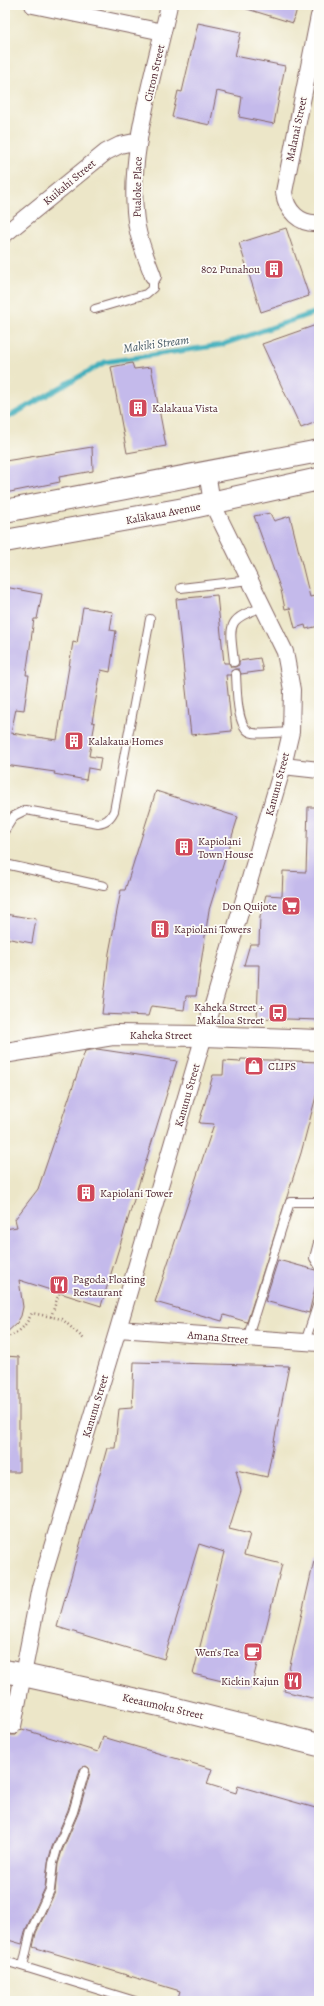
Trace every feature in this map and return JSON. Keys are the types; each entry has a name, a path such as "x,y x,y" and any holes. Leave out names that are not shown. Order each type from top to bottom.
{"main road":[{"path":"5,511 208,472 292,458 319,451"},
{"name":"Kalākaua Avenue","path":"5,541 212,503 319,479"},
{"name":"Keeaumoku Street","path":"14,1674 164,1706 319,1745"}],"street":[{"path":"33,5 164,32"},
{"name":"Citron Street","path":"138,142 169,5"},
{"name":"Malanai Street","path":"319,16 284,185 285,199 290,211 295,216 308,223 319,223"},
{"name":"Kuikahi Street","path":"5,234 106,152 120,145 138,142"},
{"name":"Pualoke Place","path":"138,142 136,214 140,240 153,276"},
{"name":"Kanunu Street","path":"13,1726 14,1674 118,1329 283,766 291,732 292,690 285,652 212,503 208,472"},
{"path":"283,766 319,770"},
{"name":"Kaheka Street","path":"5,1053 114,1035 319,1040"},
{"name":"Amana Street","path":"118,1329 312,1343"}],"lane":[{"name":"Pualoke Place","path":"95,309 146,294 153,288 153,276"},
{"path":"180,588 250,580"},
{"path":"234,662 231,630 234,621 245,613 264,607"},
{"path":"5,830 14,816 26,810 98,823 107,821 112,817 150,619"},
{"path":"236,674 241,722 245,730 253,733 291,732"},
{"path":"5,864 104,886"},
{"path":"247,1339 290,1202 319,1202"},
{"path":"319,1240 314,1258 319,1266"},
{"path":"312,1343 319,1300"},
{"path":"23,1966 31,1931 50,1890 53,1863 57,1849 73,1812 85,1770"},
{"path":"5,1961 136,2001"}],"path":[{"path":"51,1317 59,1293"},
{"path":"5,1337 13,1336 26,1326 32,1313 62,1319 85,1340"}],"building":[{"path":"245,5 298,5 293,23 244,8"},
{"path":"198,23 241,32 235,56 285,66 274,124 239,117 242,97 217,91 210,125 172,117 178,91 182,92"},
{"name":"802 Punahou","path":"286,228 309,296 261,312 239,243"},
{"path":"319,324 319,421 301,428 262,344"},
{"name":"Kalakaua Vista","path":"132,363 134,369 151,367 166,446 127,453 111,367"},
{"path":"92,447 93,471 59,477 60,482 5,493 5,461"},
{"path":"270,513 274,521 290,516 310,597 319,595 319,626 306,629 305,625 295,628 290,608 285,609 281,590 254,516"},
{"path":"5,587 42,594 37,619 34,619 26,675 29,675 24,710 16,709 11,733 57,740 73,642 77,643 83,607 113,612 110,630 116,631 110,672 101,670 92,722 95,723 89,756 101,758 99,770 88,768 86,780 54,774 55,772 5,765"},
{"path":"217,595 224,663 229,663 231,667 235,667 239,665 239,661 260,658 263,671 241,674 239,669 235,669 231,671 231,675 226,675 232,731 191,735 176,599"},
{"path":"156,791 238,817 209,910 196,996 186,996 184,1010 151,1006 148,1016 102,1014 109,953 121,890 125,890"},
{"name":"Don Quijote","path":"308,807 319,807 319,1020 257,1018 259,965 244,965 250,944 259,944 260,917 266,895 282,896 283,871 306,872"},
{"path":"5,914 36,919 32,943 5,938"},
{"name":"Kapiolani Tower","path":"97,1049 177,1061 101,1306 19,1280 23,1307 21,1316 17,1323 5,1334 5,1229 17,1227 15,1219 38,1189 85,1051"},
{"path":"241,1059 319,1062 319,1085 301,1153 247,1322 224,1315 222,1321 155,1302 214,1124 199,1123 213,1075 223,1075 224,1061 240,1062"},
{"path":"278,1260 319,1271 309,1313 265,1301"},
{"path":"5,1356 19,1357 19,1472 5,1472"},
{"path":"134,1362 289,1366 267,1477 236,1470 241,1491 229,1529 250,1534 244,1555 282,1564 251,1688 193,1674 224,1552 199,1544 164,1659 57,1627 107,1448 115,1448 119,1409 132,1408"},
{"path":"314,1561 319,1562 319,1684 316,1699 284,1691"},
{"path":"22,1729 98,1752 103,1737 212,1769 207,1784 236,1793 238,1786 319,1809 319,2001 177,2001 180,1991 33,1947 36,1933 55,1892 58,1864 62,1851 78,1814 90,1773 89,1768 86,1766 80,1769 68,1810 52,1847 48,1862 45,1888 26,1929 22,1944 5,1939 5,1731 11,1735 16,1735"}],"waterway":[{"name":"Makiki Stream","path":"5,419 105,362 221,345 319,311"}],"place":[{"name":"802 Punahou","path":"274,269"},
{"name":"Kalakaua Vista","path":"138,408"},
{"name":"Kalakaua Homes","path":"74,741"},
{"name":"Kapiolani Town House","path":"184,847"},
{"name":"Don Quijote","path":"291,906"},
{"name":"Kapiolani Towers","path":"160,929"},
{"name":"Kaheka Street + Makaloa Street","path":"278,1013"},
{"name":"CLIPS","path":"254,1066"},
{"name":"Kapiolani Tower","path":"86,1193"},
{"name":"Pagoda Floating Restaurant","path":"59,1285"},
{"name":"Wen’s Tea","path":"253,1652"},
{"name":"Kickin Kajun","path":"293,1681"}]}
